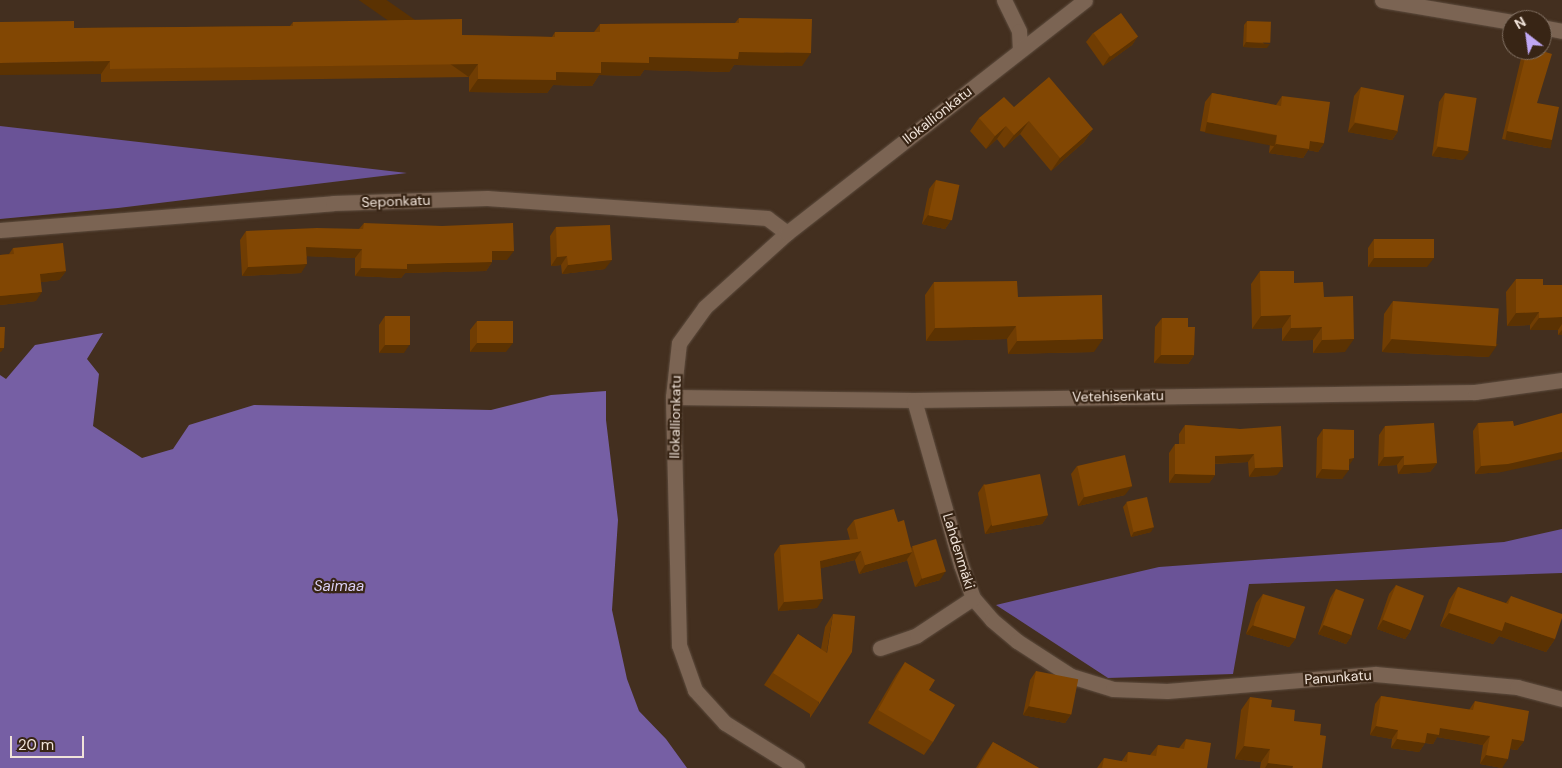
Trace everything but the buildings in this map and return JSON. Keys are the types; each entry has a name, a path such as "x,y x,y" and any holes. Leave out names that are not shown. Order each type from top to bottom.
{"street":[{"path":"1004,0 1019,31 1020,49"},
{"name":"Ilokallionkatu","path":"797,768 725,723 694,690 679,645 673,397 680,343 705,307 787,233 1085,0"},
{"path":"1382,0 1502,20"},
{"name":"Seponkatu","path":"0,230 333,203 487,198 767,218 787,233"},
{"name":"Vetehisenkatu","path":"673,397 914,400 1476,392 1562,380"},
{"name":"Lahdenmäki","path":"914,400 961,565 974,598 992,620 1017,641 1071,676 1113,689"},
{"path":"880,648 917,635 974,598"},
{"name":"Panunkatu","path":"1113,689 1167,691 1375,674 1517,688 1562,699"}],"shaded area":[{"path":"0,126 407,173 118,208 0,219"},
{"path":"1562,529 1562,573 1249,584 1233,674 1108,678 996,605 1159,567 1504,542"}],"water":[{"name":"Saimaa","path":"103,333 87,359 99,374 93,426 142,458 173,449 189,425 254,405 491,410 551,395 606,391 606,420 618,520 612,610 627,679 639,711 666,739 687,768 0,768 0,375 6,379 35,345"}]}
